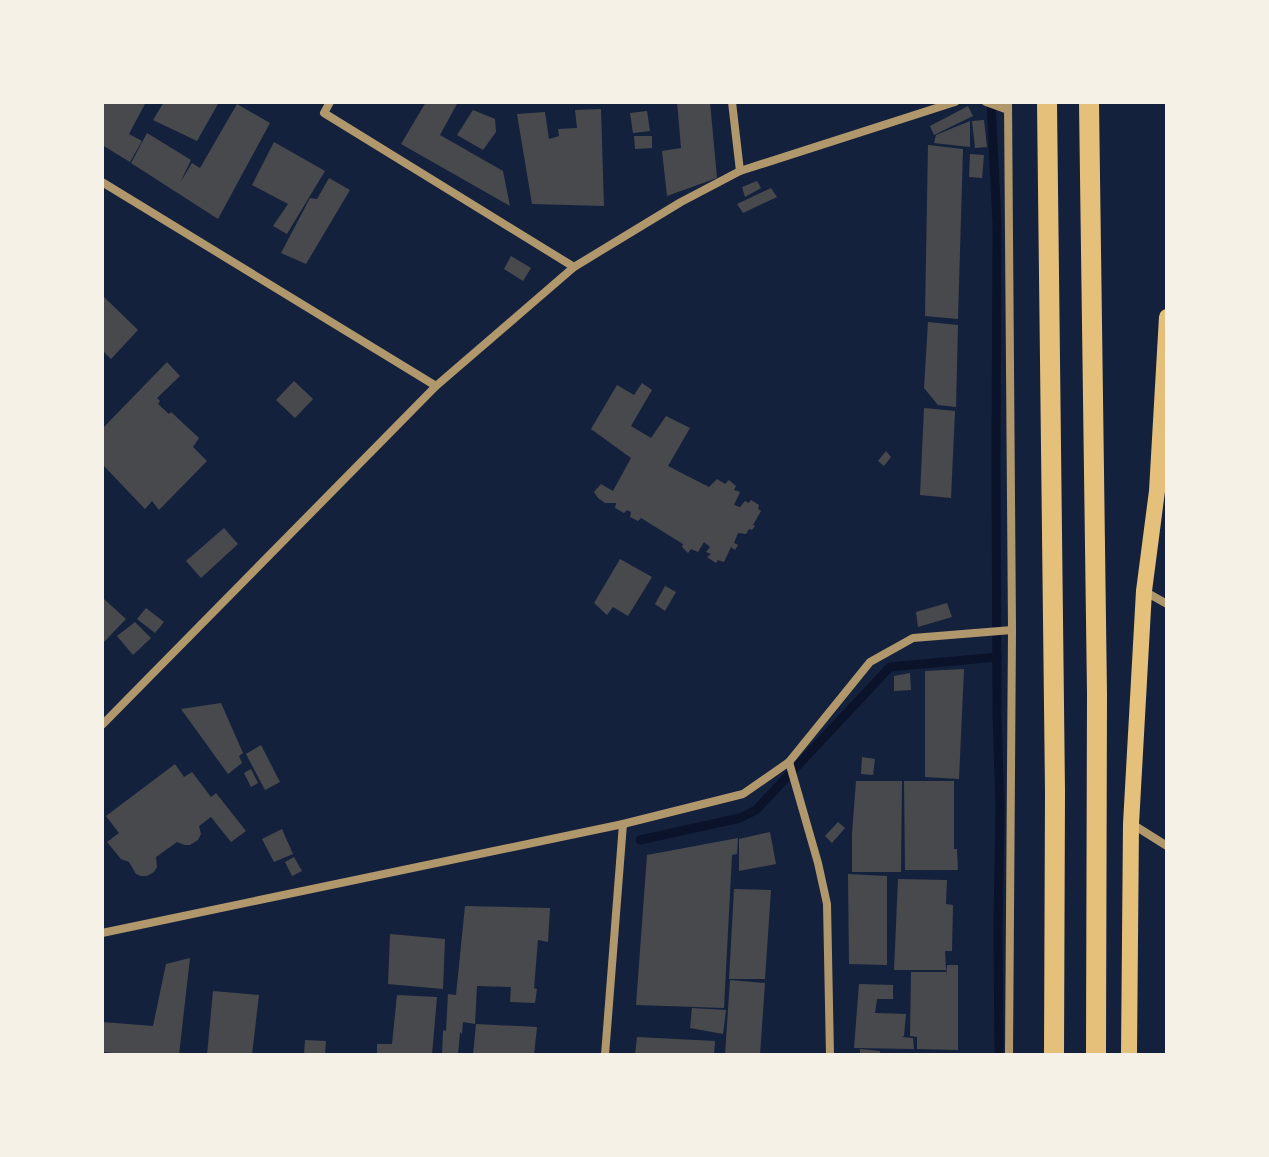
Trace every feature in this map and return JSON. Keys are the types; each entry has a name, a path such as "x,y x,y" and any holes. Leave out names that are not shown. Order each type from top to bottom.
{"highway":[{"path":"1047,102 1055,792 1054,1055"},
{"path":"1089,102 1097,694 1096,1055"}],"main road":[{"path":"1129,1055 1131,824 1144,591 1162,491 1167,317"}],"street":[{"path":"330,102 324,113 574,267"},
{"path":"732,102 740,171"},
{"path":"102,725 436,386 574,267 681,202 740,171 955,102"},
{"path":"986,102 1008,106 1012,630 1009,1055"},
{"path":"102,182 436,386"},
{"path":"1144,591 1167,604"},
{"path":"102,933 623,824 743,794 789,762 870,662 913,638 1012,630"},
{"path":"789,762 827,904 830,1055"},
{"path":"605,1055 623,824"},
{"path":"1131,824 1167,846"}],"building":[{"path":"102,102 146,102 129,134 142,141 130,162 102,145"},
{"path":"164,102 219,102 197,141 153,120"},
{"path":"426,102 458,102 440,135 503,171 510,206 401,144"},
{"path":"677,102 710,102 717,178 667,196 662,151 681,148"},
{"path":"237,104 270,123 218,219 131,163 147,133 191,160 180,183 192,163 200,168"},
{"path":"968,106 973,116 934,135 930,126"},
{"path":"601,109 604,206 532,204 517,114 545,112 549,139 559,136 558,129 577,128 575,110"},
{"path":"473,110 495,119 496,132 483,150 457,135"},
{"path":"647,111 650,131 633,133 630,113"},
{"path":"984,120 987,147 975,148 972,121"},
{"path":"970,121 970,147 934,143 936,135"},
{"path":"634,136 652,136 652,148 635,149"},
{"path":"274,142 325,171 287,234 273,226 288,204 252,185"},
{"path":"928,145 963,149 958,319 925,316"},
{"path":"970,154 984,155 982,178 969,177"},
{"path":"329,178 350,190 306,264 281,253 310,198 317,199"},
{"path":"757,181 761,188 745,197 742,187"},
{"path":"771,188 777,197 743,213 737,204"},
{"path":"511,256 531,268 523,281 504,269"},
{"path":"102,295 138,330 111,359 102,350"},
{"path":"928,322 958,325 956,407 938,405 924,388"},
{"path":"167,362 180,376 157,398 160,401 158,404 199,438 193,447 207,461 159,510 152,501 145,509 102,464 102,429"},
{"path":"294,381 313,399 295,418 276,400"},
{"path":"642,383 652,390 631,426 651,438 666,416 690,428 668,466 709,487 717,479 725,484 729,480 736,486 734,490 740,492 734,505 740,507 751,500 759,505 761,511 755,526 746,534 738,533 734,543 738,545 735,550 731,547 724,562 718,560 716,563 707,557 711,554 706,552 710,547 704,542 698,552 691,549 688,553 683,544 641,518 638,521 630,517 631,512 627,510 624,513 615,508 616,503 605,503 594,492 601,484 613,491 631,458 591,429 617,385 634,395"},
{"path":"924,408 955,411 951,498 920,495"},
{"path":"886,451 891,457 884,466 878,461"},
{"path":"224,528 238,544 201,578 186,561"},
{"path":"620,559 652,577 628,616 613,607 607,615 594,603"},
{"path":"665,586 676,592 665,611 655,604"},
{"path":"104,599 126,619 102,644 102,601"},
{"path":"947,603 952,617 918,627 916,612"},
{"path":"146,608 164,622 155,633 137,619"},
{"path":"135,622 151,638 133,655 117,636"},
{"path":"964,669 959,779 925,777 925,671"},
{"path":"910,673 911,690 894,691 894,676"},
{"path":"221,703 243,753 239,756 242,763 228,774 181,709"},
{"path":"261,745 280,782 265,790 246,754"},
{"path":"862,757 875,759 873,775 861,774"},
{"path":"175,764 184,777 192,772 211,797 216,793 246,831 231,842 211,817 199,826 201,834 198,840 190,845 177,842 156,857 154,872 141,876 107,842 119,833 106,816"},
{"path":"251,769 258,783 251,787 244,773"},
{"path":"856,781 902,781 901,872 852,872"},
{"path":"904,781 954,781 954,849 957,849 958,870 905,870"},
{"path":"838,822 845,828 832,843 825,836"},
{"path":"282,829 293,854 274,862 262,839"},
{"path":"770,832 776,864 739,871 739,839"},
{"path":"738,838 737,854 732,855 724,1008 636,1005 647,855"},
{"path":"294,857 302,871 292,876 285,862"},
{"path":"848,874 887,876 887,965 849,964"},
{"path":"898,879 947,880 946,904 953,905 952,951 945,951 946,970 894,970"},
{"path":"734,889 771,890 765,979 729,979"},
{"path":"465,906 550,908 548,942 538,940 535,1003 510,1002 511,987 477,986 475,1024 463,1022 458,1055 442,1055 448,994 456,995"},
{"path":"390,934 445,939 443,989 388,984"},
{"path":"190,958 179,1055 102,1052 102,1022 153,1026 166,964"},
{"path":"947,965 958,965 958,1050 917,1049 917,1037 910,1036 911,972 946,972 946,976"},
{"path":"730,980 765,983 760,1055 725,1055"},
{"path":"859,984 893,985 893,999 877,999 875,1013 906,1014 902,1037 913,1038 914,1049 854,1048"},
{"path":"213,991 259,995 252,1055 207,1055"},
{"path":"397,995 437,997 432,1055 377,1055 377,1044 392,1044"},
{"path":"692,1008 726,1010 723,1034 690,1028"},
{"path":"476,1024 537,1027 534,1055 473,1055"},
{"path":"637,1037 715,1041 714,1055 635,1055"},
{"path":"305,1040 326,1041 325,1055 304,1055"},
{"path":"860,1049 880,1051 880,1055 860,1055"}],"waterway":[{"path":"991,102 997,223 999,1055"},
{"path":"640,840 740,818 756,810 890,667 997,657"}]}
